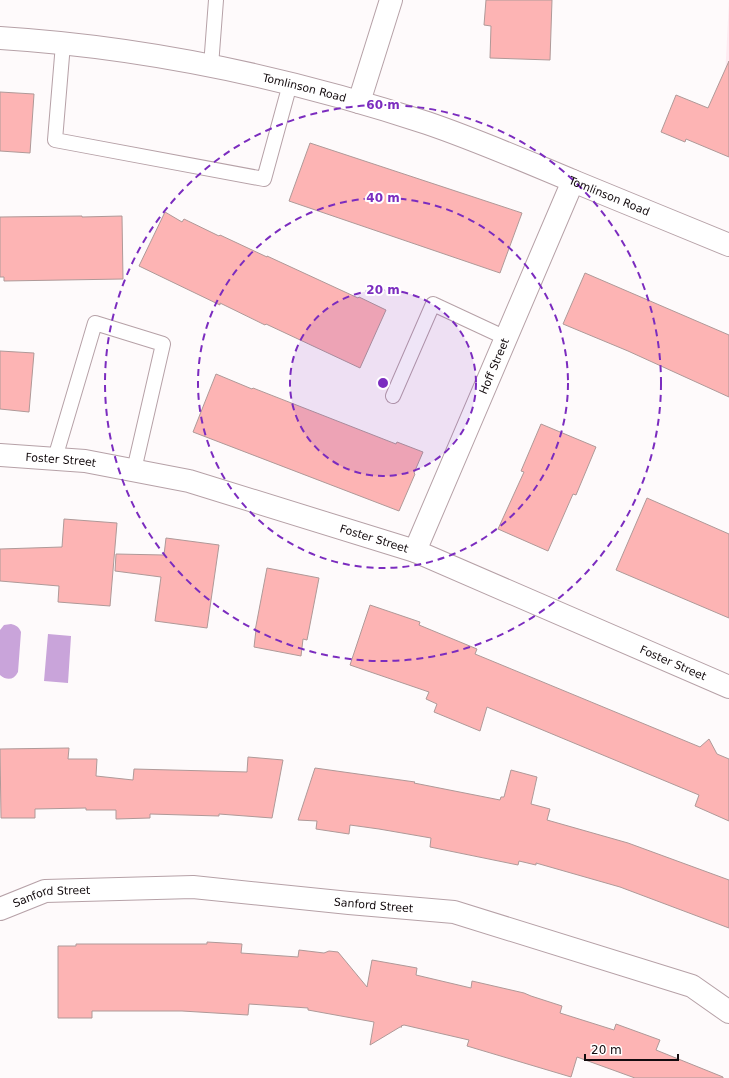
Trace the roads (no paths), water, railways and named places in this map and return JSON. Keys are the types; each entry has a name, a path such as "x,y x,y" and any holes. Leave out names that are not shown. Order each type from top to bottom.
{"street":[{"path":"359,102 391,0"},
{"name":"Tomlinson Road","path":"0,38 63,44 167,58 211,66 319,90 429,124 498,149 729,246"},
{"name":"Hoff Street","path":"416,551 573,180"},
{"name":"Foster Street","path":"0,455 85,460 189,481 416,551 729,687"},
{"name":"Sanford Street","path":"1,909 45,891 193,887 454,912 692,986 729,1012"}],"lane":[{"path":"211,66 216,0"},
{"path":"63,44 55,140 264,179 290,84"},
{"path":"393,396 433,304 506,338"},
{"path":"55,458 95,323 162,344 134,470"}]}
